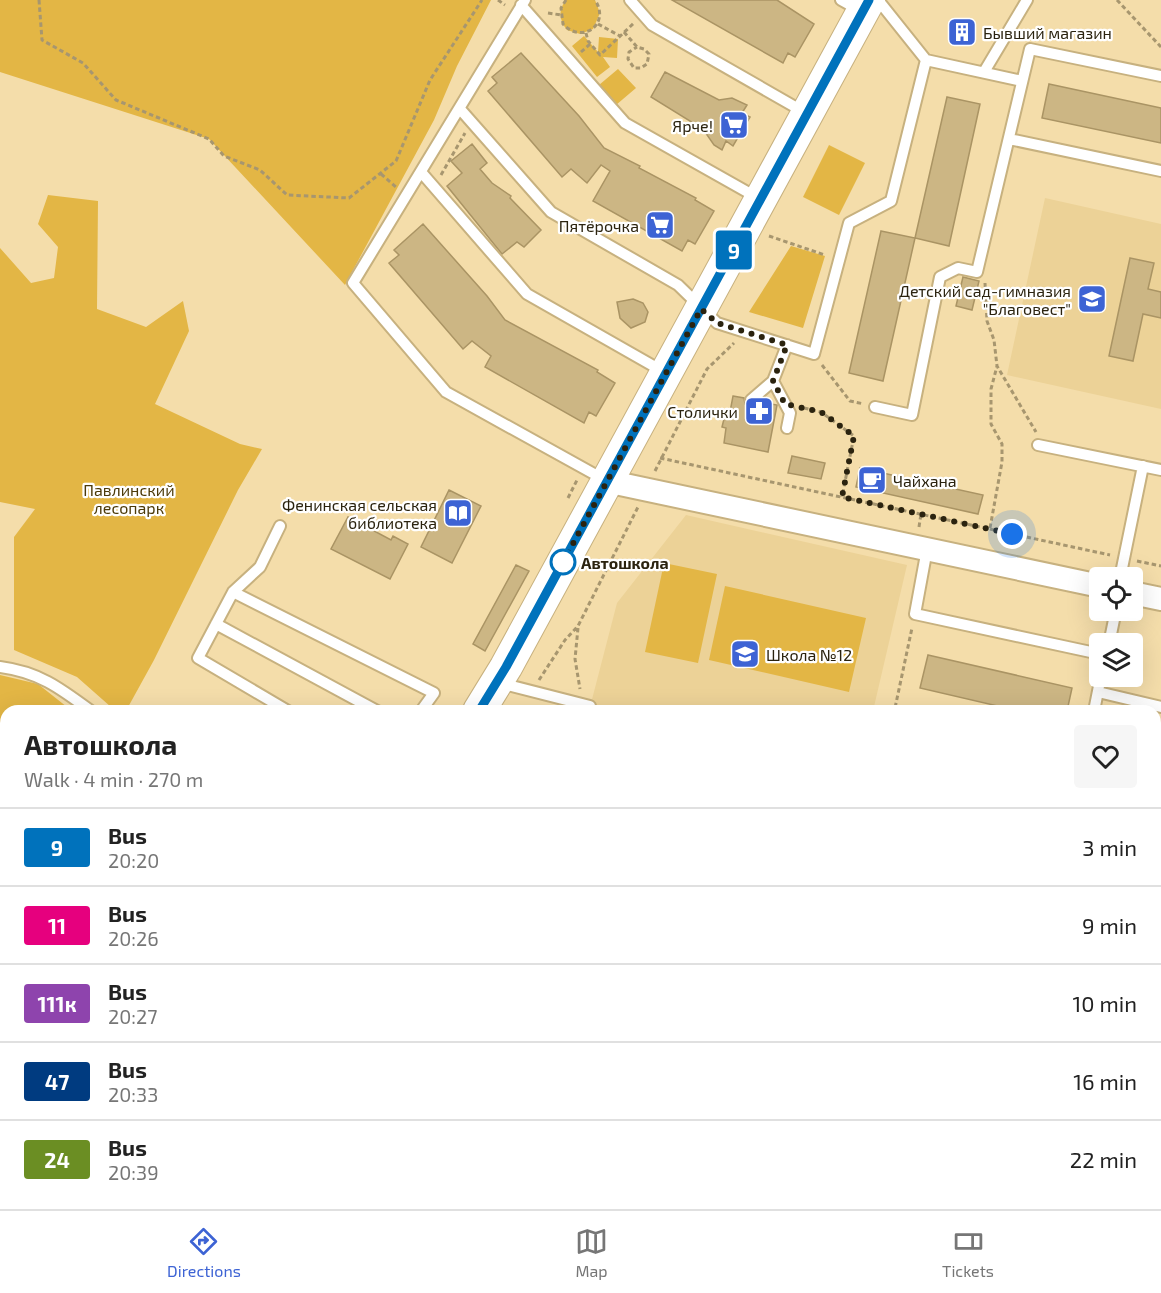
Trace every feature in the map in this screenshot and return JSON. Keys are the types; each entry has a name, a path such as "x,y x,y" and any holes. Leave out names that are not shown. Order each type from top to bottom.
{"main road":[{"path":"483,705 754,213 863,3"}],"street":[{"path":"606,481 1089,584"},
{"path":"1143,595 1161,599"}],"lane":[{"path":"630,0 652,25 807,113"},
{"path":"984,72 1027,0"},
{"path":"606,481 446,392 353,283 523,3 625,123 754,213"},
{"path":"863,3 926,60 1022,81"},
{"path":"875,407 912,415 940,278 958,268 977,272 1030,49 1161,76"},
{"path":"460,109 551,212 678,285 717,323 814,354 849,223 891,201 926,60"},
{"path":"1009,139 1161,171"},
{"path":"422,172 526,294 665,373"},
{"path":"752,400 773,381 787,345"},
{"path":"773,381 790,413 787,428"},
{"path":"1043,446 1161,470"},
{"path":"1122,567 1143,466"},
{"path":"278,705 198,658 233,592 260,567 280,526"},
{"path":"927,549 915,614 1089,652"},
{"path":"233,592 434,693 425,705"},
{"path":"216,624 367,705"},
{"path":"0,667 20,670 47,680 82,705"},
{"path":"497,682 586,705"},
{"path":"1095,705 1099,687"},
{"path":"1098,693 1152,705"}],"path":[{"path":"39,0 42,40 83,63 116,100 209,139 224,156 260,170 287,195 349,198 396,161 429,80 482,0"},
{"path":"566,0 561,8 561,15 568,30 574,33 586,33 598,24 600,13 595,0"},
{"path":"1116,0 1161,47"},
{"path":"543,8 547,12 561,15"},
{"path":"586,33 588,41 600,55 642,14"},
{"path":"598,24 622,34 637,47 644,49 649,57 647,64 641,68 634,68 628,59 629,52 637,47"},
{"path":"434,187 471,121"},
{"path":"754,213 787,244 839,259"},
{"path":"977,272 986,284 987,321 994,340 997,366 991,389 991,424 1002,444 1002,462 990,529"},
{"path":"814,354 850,401 875,407"},
{"path":"997,366 1043,446"},
{"path":"785,404 821,412 854,436 842,497"},
{"path":"660,458 1161,566"},
{"path":"896,705 915,614"},
{"path":"578,626 575,659 582,697 589,705"}],"shaded area":[{"name":"Детский сад-гимназия \"Благовест\"","path":"1045,198 1161,224 1161,409 1007,375"},
{"name":"Школа №12","path":"686,515 907,565 874,705 591,705 617,603"}],"green space":[{"path":"0,0 491,0 457,66 434,120 345,285 209,139 0,72"},
{"path":"566,0 595,0 600,13 593,29 580,34 567,30 560,15"},
{"path":"584,36 598,52 599,37 618,39 617,58 603,57 610,67 597,77 572,46"},
{"path":"618,69 636,88 616,105 599,85"},
{"path":"829,145 865,163 839,215 803,197"},
{"name":"Павлинский лесопарк","path":"48,195 98,201 97,309 146,327 183,301 189,331 155,404 240,444 262,449 238,490 154,660 129,705 109,705 77,677 14,650 14,537 35,509 0,502 0,248 31,283 54,278 58,247 38,224"},
{"path":"791,246 825,256 803,328 749,312"},
{"path":"664,563 717,574 698,663 645,652"},
{"path":"725,586 866,618 849,692 709,660"},
{"path":"0,675 38,684 64,705 0,705"}],"building":[{"path":"672,0 777,0 814,24 795,57 788,53 783,63"},
{"name":"Бывший магазин","path":"963,19 975,33 962,44 950,31"},
{"path":"521,53 579,116 604,148 696,198 695,200 714,211 695,244 688,240 682,251 593,201 610,171 601,165 587,183 571,169 562,177 488,91 497,83 492,77"},
{"path":"665,72 719,100 732,98 747,105 742,113 750,117 733,146 726,141 722,150 714,145 703,129 651,97"},
{"path":"1049,84 1161,108 1161,143 1042,118"},
{"path":"947,97 980,104 949,246 915,238"},
{"path":"472,144 487,163 480,169 492,183 511,196 510,198 541,230 524,247 517,242 502,254 447,186 462,173 451,161"},
{"path":"423,224 487,296 505,320 598,370 597,372 615,383 596,416 589,412 584,423 485,367 491,356 472,341 463,349 389,263 399,255 394,250"},
{"path":"881,231 915,238 883,381 849,373"},
{"path":"1130,258 1154,263 1148,289 1161,292 1161,318 1143,314 1133,361 1109,356"},
{"path":"963,277 979,281 972,310 956,306"},
{"path":"633,299 643,303 648,312 645,322 631,328 620,318 617,302"},
{"path":"733,396 744,398 745,404 749,407 760,402 777,405 768,452 724,443 726,428 722,427 726,411 730,412"},
{"path":"792,456 825,463 821,479 788,473"},
{"path":"860,468 983,495 978,514 856,487"},
{"path":"449,490 481,506 452,563 421,547"},
{"path":"348,517 391,540 393,536 408,544 390,579 331,549"},
{"path":"516,565 529,571 485,651 473,644"},
{"path":"928,655 1072,688 1068,705 993,705 920,688"}],"bus line":[{"name":"9","path":"483,705 506,667 869,0"}],"place":[{"name":"Бывший магазин","path":"962,32"},
{"name":"Ярче!","path":"734,125"},
{"name":"Пятёрочка","path":"660,225"},
{"name":"Детский сад-гимназия \"Благовест\"","path":"1092,299"},
{"name":"Столички","path":"759,411"},
{"name":"Чайхана","path":"872,480"},
{"name":"Фенинская сельская библиотека","path":"458,513"},
{"name":"Автошкола","path":"563,562"},
{"name":"Школа №12","path":"745,654"}],"route":[{"path":"563,562 701,309 717,323 787,345 773,381 785,404 821,412 854,436 842,497 1012,534"}]}
